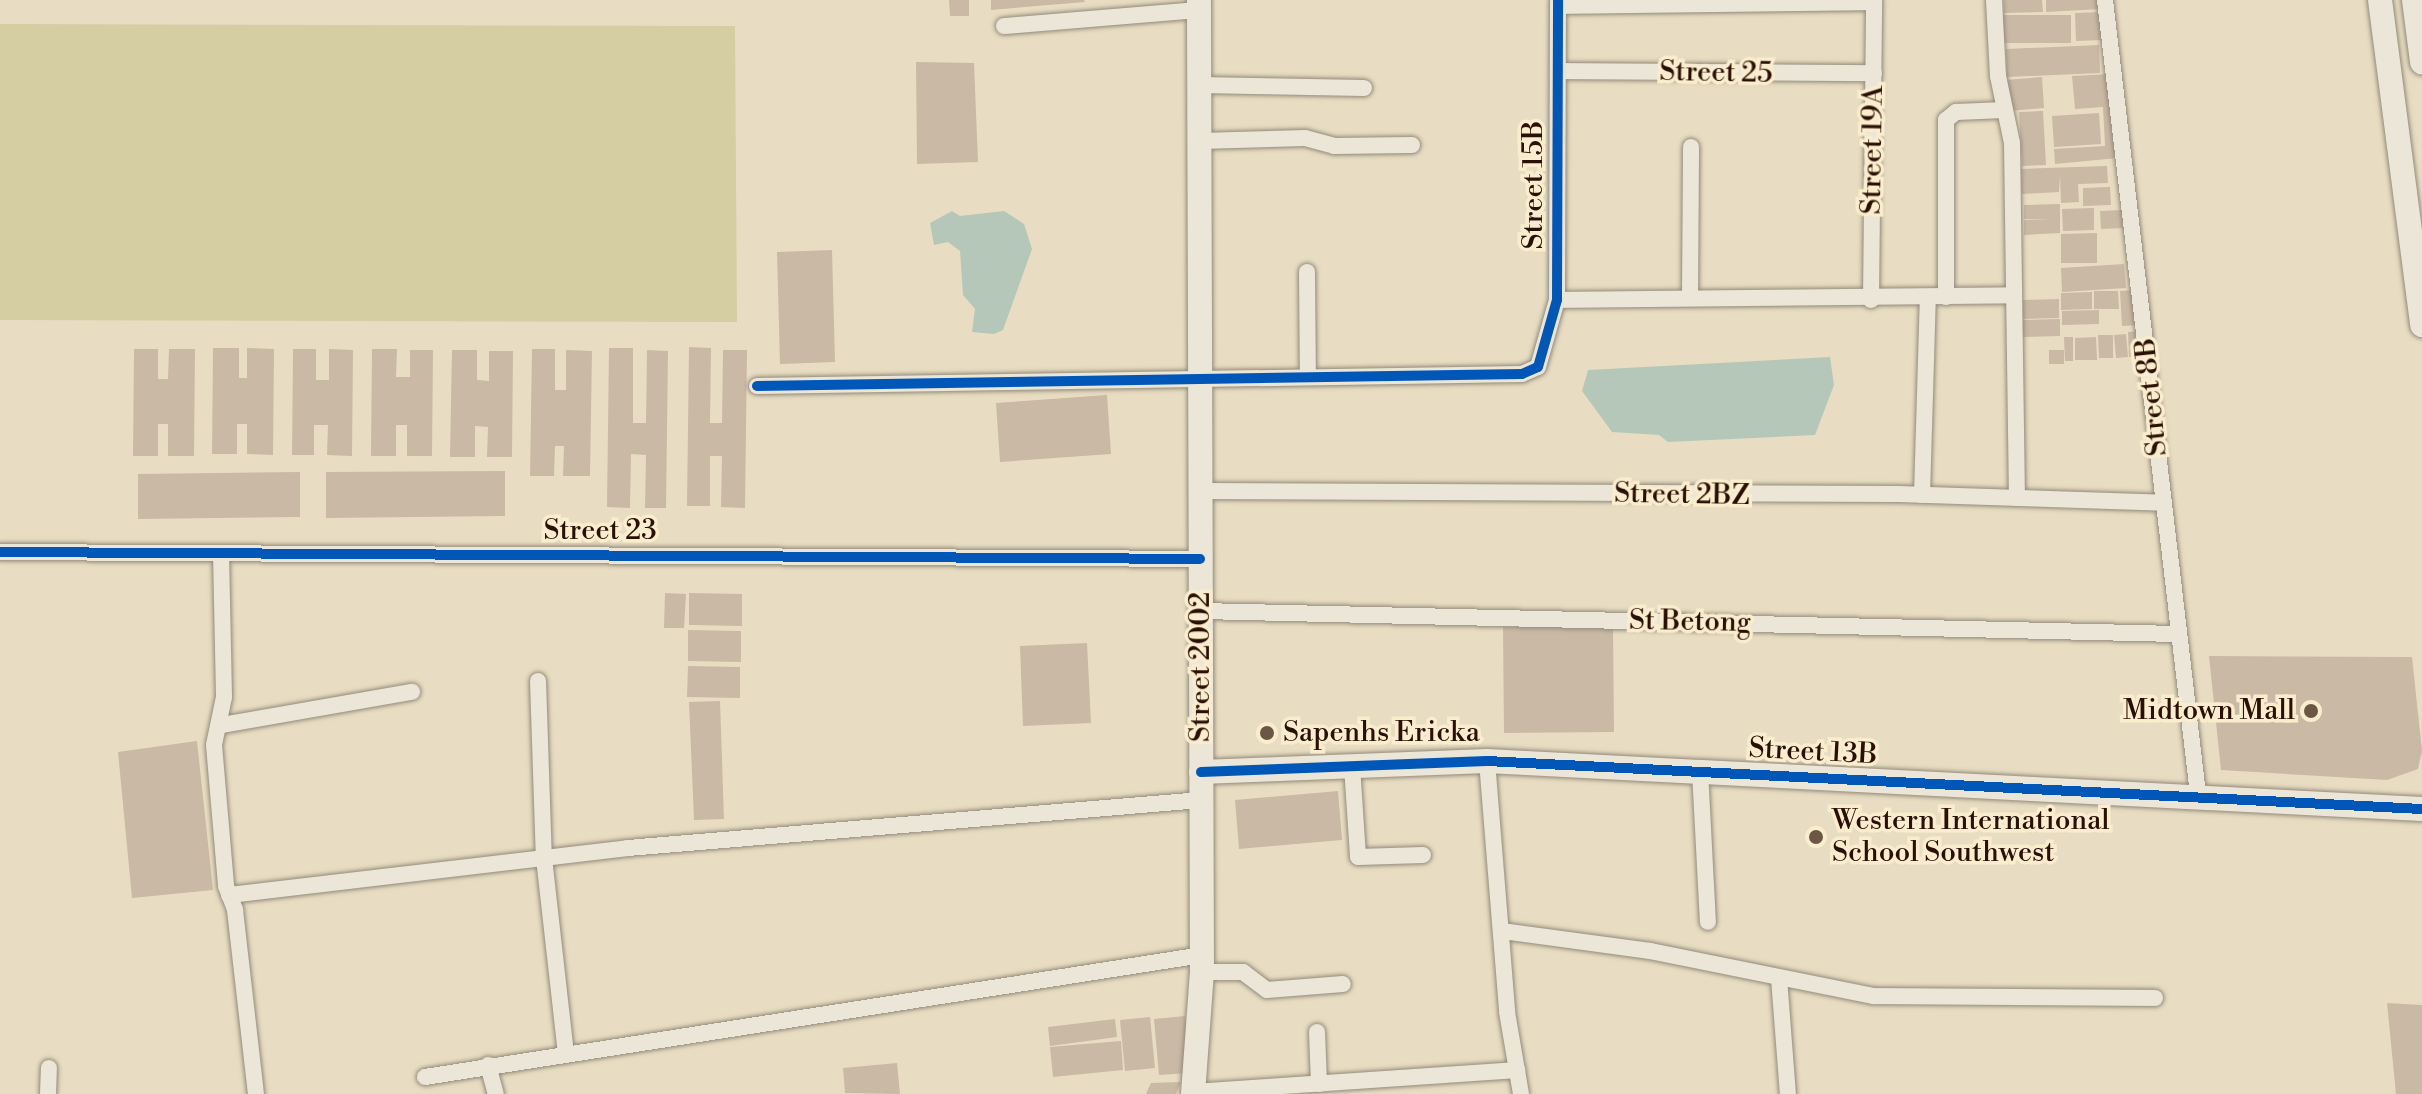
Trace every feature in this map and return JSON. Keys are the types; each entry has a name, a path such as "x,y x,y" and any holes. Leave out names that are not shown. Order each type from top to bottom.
{"street":[{"path":"1994,0 2004,110 2012,143 2017,498"},
{"name":"Street 8B","path":"2105,0 2198,794"},
{"path":"2380,0 2422,325"},
{"path":"2414,0 2422,62"},
{"path":"1558,3 1874,1"},
{"name":"Street 19A","path":"1871,300 1874,1"},
{"name":"Street 15B","path":"1308,377 1522,374 1538,367 1557,300 1558,3"},
{"path":"1004,26 1199,5"},
{"name":"Street 2002","path":"1194,1093 1202,963 1199,5"},
{"name":"Street 25","path":"1559,71 1874,73"},
{"path":"1199,85 1364,88"},
{"path":"1946,297 1946,120 1956,112 2004,110"},
{"path":"1200,141 1305,138 1334,146 1412,145"},
{"path":"1690,297 1691,147"},
{"path":"757,386 1308,377 1307,272"},
{"path":"1557,300 1690,297 1871,300 2013,295"},
{"path":"1922,495 1928,298"},
{"name":"Street 2BZ","path":"1200,491 1922,495 2164,503"},
{"name":"Street 23","path":"0,552 1200,559"},
{"path":"221,553 222,725 214,745 229,895 256,1094"},
{"name":"St Betong","path":"1201,611 2178,634"},
{"path":"538,681 544,858 566,1055"},
{"path":"222,725 412,692"},
{"path":"1487,761 1521,1094"},
{"name":"Street 13B","path":"1201,772 1487,761 2198,794 2422,809"},
{"path":"1352,766 1358,857 1423,855"},
{"path":"1700,771 1708,922"},
{"path":"229,895 544,858 1201,800"},
{"path":"1502,931 1612,944 1779,978 1911,999 2155,998"},
{"path":"425,1077 488,1065 1202,963 1243,972 1267,990 1343,984"},
{"path":"1779,978 1788,1094"},
{"path":"1317,1032 1319,1084"},
{"path":"488,1065 496,1094"},
{"path":"48,1094 49,1068"},
{"path":"1194,1093 1301,1090 1319,1084 1368,1087 1517,1070"}],"shaded area":[{"path":"0,24 735,26 737,322 0,320"},
{"path":"952,211 960,216 1004,211 1024,224 1032,249 1003,330 994,334 972,332 975,309 963,295 960,251 948,242 934,245 930,223"},
{"path":"1830,357 1834,385 1815,435 1668,442 1659,435 1612,432 1582,391 1588,370"}],"building":[{"path":"949,0 969,0 969,16 950,16"},
{"path":"991,0 1084,0 1085,2 991,10"},
{"path":"2004,0 2042,0 2043,12 2004,13"},
{"path":"2046,0 2100,0 2101,9 2046,12"},
{"path":"2102,12 2103,40 2076,41 2075,13"},
{"path":"2003,15 2071,15 2071,43 2003,43"},
{"path":"2099,45 2100,73 2007,77 2006,49"},
{"path":"916,62 974,63 978,162 917,164"},
{"path":"2112,74 2118,158 2055,164 2054,149 2105,146 2103,107 2075,109 2072,76"},
{"path":"2042,77 2044,108 2009,111 2006,80"},
{"path":"2043,111 2046,165 2022,166 2019,112"},
{"path":"2099,113 2101,144 2054,147 2052,116"},
{"path":"2107,166 2108,183 2078,184 2079,202 2061,203 2060,175 2059,192 2022,194 2021,169"},
{"path":"2110,187 2111,205 2083,206 2083,188"},
{"path":"2060,204 2060,233 2024,235 2024,220 2049,219 2024,219 2024,205"},
{"path":"2094,208 2094,230 2063,231 2062,209"},
{"path":"2124,210 2124,228 2101,229 2100,211"},
{"path":"2097,233 2097,263 2061,263 2061,234"},
{"path":"832,250 835,362 780,364 777,252"},
{"path":"2124,264 2126,288 2062,292 2061,268"},
{"path":"2136,290 2138,325 2122,326 2120,291"},
{"path":"2094,291 2118,291 2119,309 2094,309"},
{"path":"2092,292 2092,309 2061,310 2061,293"},
{"path":"2059,299 2059,318 2021,319 2021,300"},
{"path":"2099,310 2099,324 2062,325 2062,311"},
{"path":"2060,319 2060,336 2022,337 2022,320"},
{"path":"2143,331 2144,356 2129,357 2128,332"},
{"path":"2126,334 2128,357 2116,358 2114,335"},
{"path":"2098,335 2113,335 2113,358 2099,358"},
{"path":"2064,337 2073,337 2073,361 2065,361"},
{"path":"2096,337 2097,360 2075,360 2075,338"},
{"path":"689,347 711,348 710,423 722,423 723,350 747,350 745,508 721,507 722,456 710,456 710,506 687,506"},
{"path":"213,348 239,348 239,378 247,378 247,348 274,349 273,455 247,454 247,424 237,424 237,454 212,454"},
{"path":"609,348 633,348 633,423 646,423 647,350 668,351 666,508 645,508 646,455 631,454 630,508 607,507"},
{"path":"134,349 158,349 158,379 168,379 169,349 195,349 194,456 168,456 168,424 158,424 158,456 133,456"},
{"path":"293,349 316,349 316,380 329,380 329,349 353,350 352,456 327,455 328,425 314,425 314,455 292,455"},
{"path":"372,349 397,349 396,377 410,377 410,350 433,350 432,456 407,456 407,425 396,425 396,456 371,456"},
{"path":"532,349 555,349 555,390 566,390 566,350 592,351 590,476 563,476 564,446 555,446 554,476 530,476"},
{"path":"452,350 477,350 477,380 489,381 489,351 513,351 512,457 487,457 488,427 475,426 475,457 450,457"},
{"path":"2049,350 2064,350 2064,364 2049,364"},
{"path":"1107,395 1111,454 1000,462 996,403"},
{"path":"505,471 505,516 326,518 326,472"},
{"path":"300,472 300,517 138,519 138,474"},
{"path":"665,593 686,594 684,628 664,628"},
{"path":"689,593 742,594 742,626 689,625"},
{"path":"1613,626 1614,732 1504,733 1503,627"},
{"path":"688,630 741,631 741,662 688,661"},
{"path":"1087,643 1091,723 1023,726 1020,646"},
{"name":"Midtown Mall","path":"2209,656 2412,657 2422,751 2418,769 2387,780 2221,770"},
{"path":"688,666 740,667 740,698 687,697"},
{"path":"720,701 724,819 694,820 689,702"},
{"path":"197,741 213,890 132,898 118,752"},
{"path":"1338,791 1342,840 1239,849 1235,800"},
{"path":"2387,1003 2422,1005 2422,1094 2396,1094"},
{"path":"1185,1016 1190,1073 1159,1075 1154,1019"},
{"path":"1150,1017 1155,1068 1125,1071 1120,1020"},
{"path":"1115,1019 1117,1037 1050,1046 1048,1027"},
{"path":"1121,1041 1123,1070 1053,1077 1050,1047"},
{"path":"897,1063 900,1094 845,1093 843,1068"},
{"path":"1181,1082 1176,1094 1146,1094 1151,1083"}],"cycle path":[{"path":"757,386 1522,374 1538,367 1557,300 1558,0"},
{"path":"0,552 1200,559"},
{"path":"1201,772 1487,761 2422,809"}],"place":[{"name":"Midtown Mall","path":"2311,711"},
{"name":"Sapenhs Ericka","path":"1267,733"},
{"name":"Western International School Southwest","path":"1816,837"}]}
